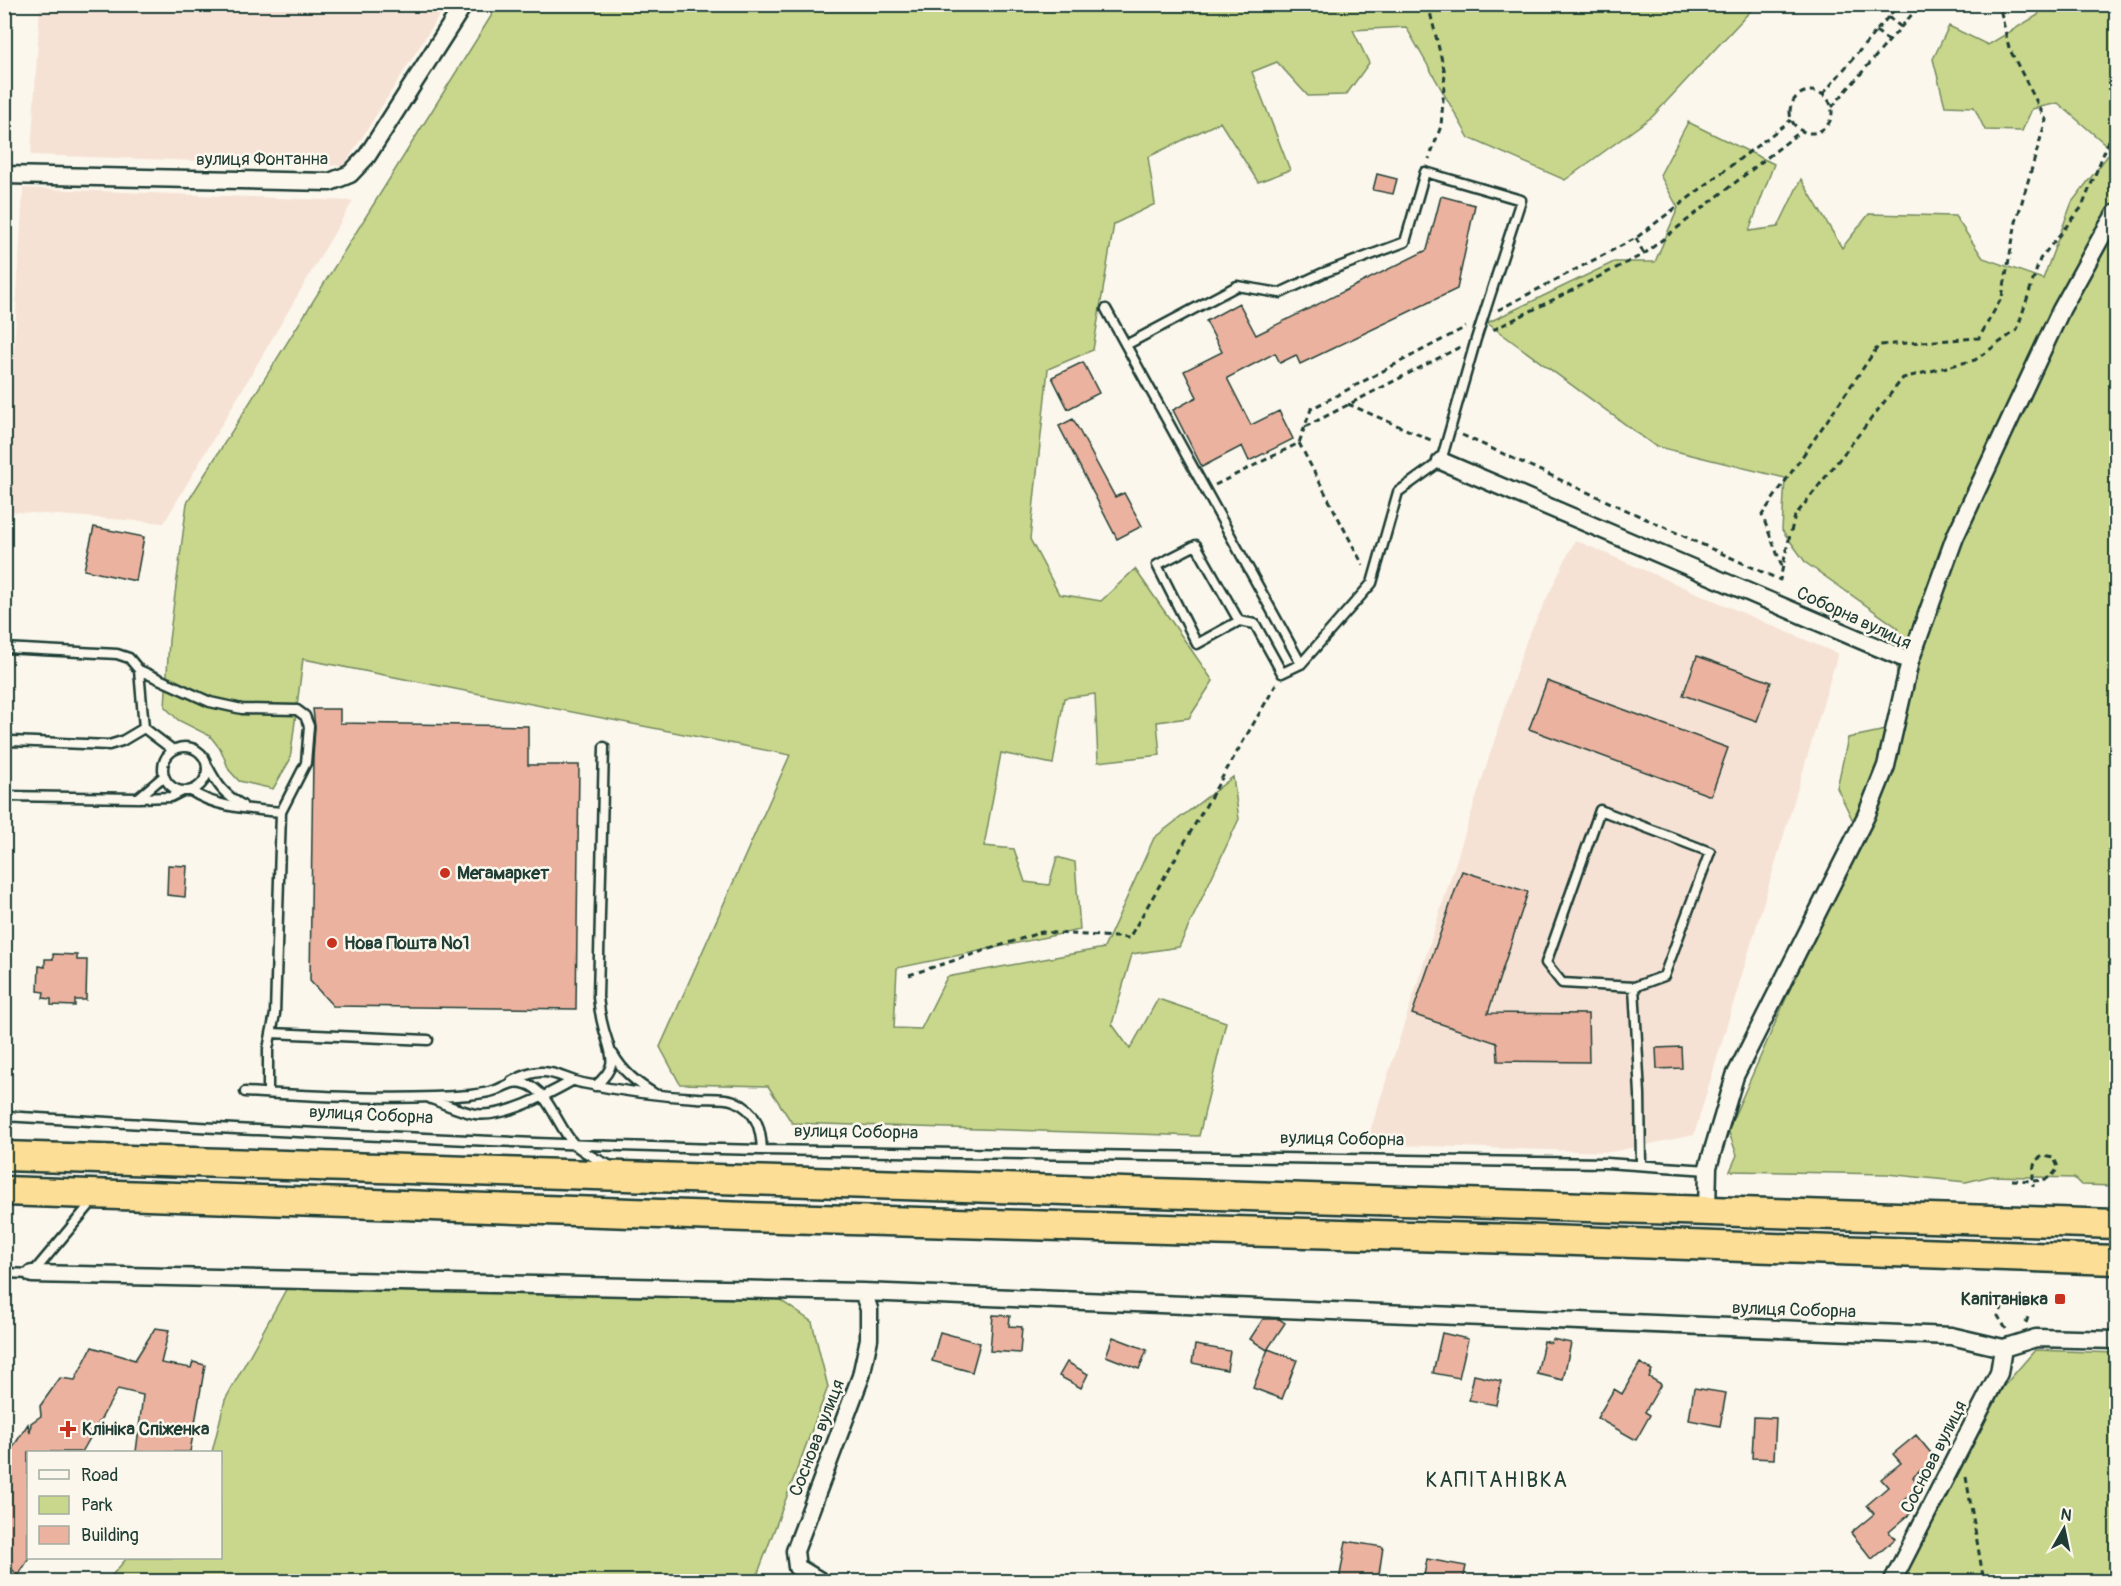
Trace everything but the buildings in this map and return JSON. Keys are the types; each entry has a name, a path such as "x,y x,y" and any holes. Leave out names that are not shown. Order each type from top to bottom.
{"highway":[{"path":"4,1156 2116,1224"},
{"path":"4,1191 747,1217 1536,1239 2116,1260"}],"street":[{"name":"вулиця Фонтанна","path":"4,175 330,182 350,174 367,156 464,4"},
{"path":"1910,661 1955,537 2061,310 2116,213"},
{"name":"Соборна вулиця","path":"1443,454 1910,661 1882,776 1866,816 1736,1076 1708,1170 1707,1211"},
{"name":"вулиця Соборна","path":"32,1274 863,1292 1951,1336 2003,1348"},
{"name":"Соснова вулиця","path":"822,1581 797,1567 795,1551 861,1376 869,1339 869,1309 863,1292"},
{"path":"2003,1348 2036,1338 2116,1340"},
{"name":"Соснова вулиця","path":"1892,1581 1999,1373 2003,1348"}],"lane":[{"path":"1126,345 1236,286 1280,293 1323,273 1405,242 1425,172 1521,200 1482,318 1443,454 1398,492 1372,582 1301,664 1282,673 1255,624 1239,621 1197,644 1157,565 1196,545 1239,621"},
{"path":"1106,309 1301,664"},
{"path":"4,648 117,654 129,658 139,670 210,702 242,709 297,710 305,716 309,726 306,763 281,812 275,1014 268,1049 268,1093"},
{"path":"139,670 144,728 173,750"},
{"path":"4,744 11,741 109,745 122,741 144,728"},
{"path":"248,808 227,796 218,785 206,760 195,748 180,747 173,750 164,762 164,776 169,784 201,798 221,804 248,808 281,812"},
{"path":"604,747 598,997 602,1023 611,1052 618,1063 636,1082 658,1095"},
{"path":"4,796 171,797 203,782 208,767"},
{"path":"138,798 164,776"},
{"path":"1600,810 1710,852 1664,976 1634,987 1562,983 1546,963 1600,810"},
{"path":"1634,987 1640,1094 1641,1166"},
{"path":"271,1033 428,1040"},
{"path":"595,1086 607,1076 611,1065 611,1052"},
{"path":"245,1092 427,1098 481,1094 498,1089 532,1073 556,1073 572,1081 630,1093 733,1101 750,1111 757,1122 761,1133 762,1150"},
{"path":"427,1098 477,1114 501,1112 544,1097 572,1081"},
{"path":"511,1082 527,1084 537,1089 574,1144 595,1159 637,1177"},
{"name":"вулиця Соборна","path":"4,1116 207,1128 762,1150 1606,1163 1708,1170"},
{"path":"4,1273 32,1274 100,1193"}],"path":[{"path":"1425,172 1441,126 1445,73 1428,4"},
{"path":"1822,94 1899,4"},
{"path":"1832,107 1921,4"},
{"path":"1783,568 1762,515 1879,345 1979,338 2002,297 2016,222 2046,120 2009,48 1999,4"},
{"path":"2111,4 2116,14"},
{"path":"1888,17 1901,28"},
{"path":"1876,31 1889,42"},
{"path":"1813,90 1822,94 1832,107 1832,118 1822,130 1808,134 1801,131 1791,120 1790,106 1799,94 1813,90"},
{"path":"1205,489 1299,443 1311,409 1636,238 1791,120"},
{"path":"1450,430 1780,580 1796,516 1903,378 1976,360 2017,330 2040,259 2082,207 2116,123"},
{"path":"1305,427 1644,254 1801,131"},
{"path":"1636,238 1644,254"},
{"path":"1348,404 1443,454"},
{"path":"1299,443 1372,582"},
{"path":"909,975 1042,932 1128,938 1282,673"},
{"path":"2012,1180 2033,1180 2046,1180 2054,1175 2058,1167 2054,1158 2043,1156 2036,1160 2033,1168 2033,1180 2032,1187"},
{"path":"2006,1329 1998,1316 2003,1306 2014,1302 2049,1301"},
{"path":"2025,1326 2029,1314"},
{"path":"1960,1448 1984,1581"}],"shaded area":[{"path":"40,4 446,5 344,166 31,155"},
{"path":"23,188 353,201 164,523 5,511"},
{"path":"1575,540 1838,654 1694,1135 1611,1152 1366,1144 1526,641"}],"green space":[{"path":"498,5 1756,5 1653,116 1565,180 1469,138 1406,27 1353,30 1369,63 1346,95 1308,96 1277,62 1252,72 1290,170 1258,182 1220,122 1148,157 1155,204 1114,224 1093,350 1048,369 1030,539 1059,594 1101,601 1135,569 1213,681 1189,718 1157,722 1160,755 1098,762 1095,694 1064,698 1053,764 1001,753 984,846 1014,849 1025,882 1049,885 1057,857 1075,862 1080,930 897,968 894,1028 921,1029 947,977 1104,948 1154,838 1233,777 1239,819 1179,947 1132,954 1112,1024 1130,1049 1158,999 1226,1022 1199,1136 792,1123 768,1086 680,1084 660,1047 790,755 303,659 290,760 273,789 239,781 229,770 221,750 210,736 178,720 165,707 169,640 187,503"},
{"path":"2042,5 2116,5 2116,1186 2081,1185 2074,1178 1991,1176 1966,1182 1887,1174 1730,1171 1737,1155 1728,1130 1859,833 1837,788 1848,738 1895,728 1898,628 1806,563 1782,530 1785,478 1655,446 1487,323 1614,262 1655,262 1678,208 1660,175 1688,122 1774,164 1749,231 1778,227 1801,179 1842,248 1869,214 1955,216 1983,258 2043,279 2072,202 2112,150 2058,103 2032,109 2022,131 1985,130 1974,107 1945,106 1933,59 1949,26 1988,45 2038,15"},
{"path":"288,1286 767,1291 812,1322 828,1387 755,1581 106,1582 126,1559 222,1559 222,1451 212,1451 225,1400"},
{"path":"2035,1350 2116,1353 2116,1581 1903,1581 2003,1387"}],"place":[{"name":"Мегамаркет","path":"445,873"},
{"name":"Нова Пошта №1","path":"332,943"},
{"name":"Капітанівка","path":"2060,1299"},
{"name":"Клініка Спіженка","path":"68,1429"}],"district":[{"name":"КАПІТАНІВКА","path":"1497,1480"}]}
